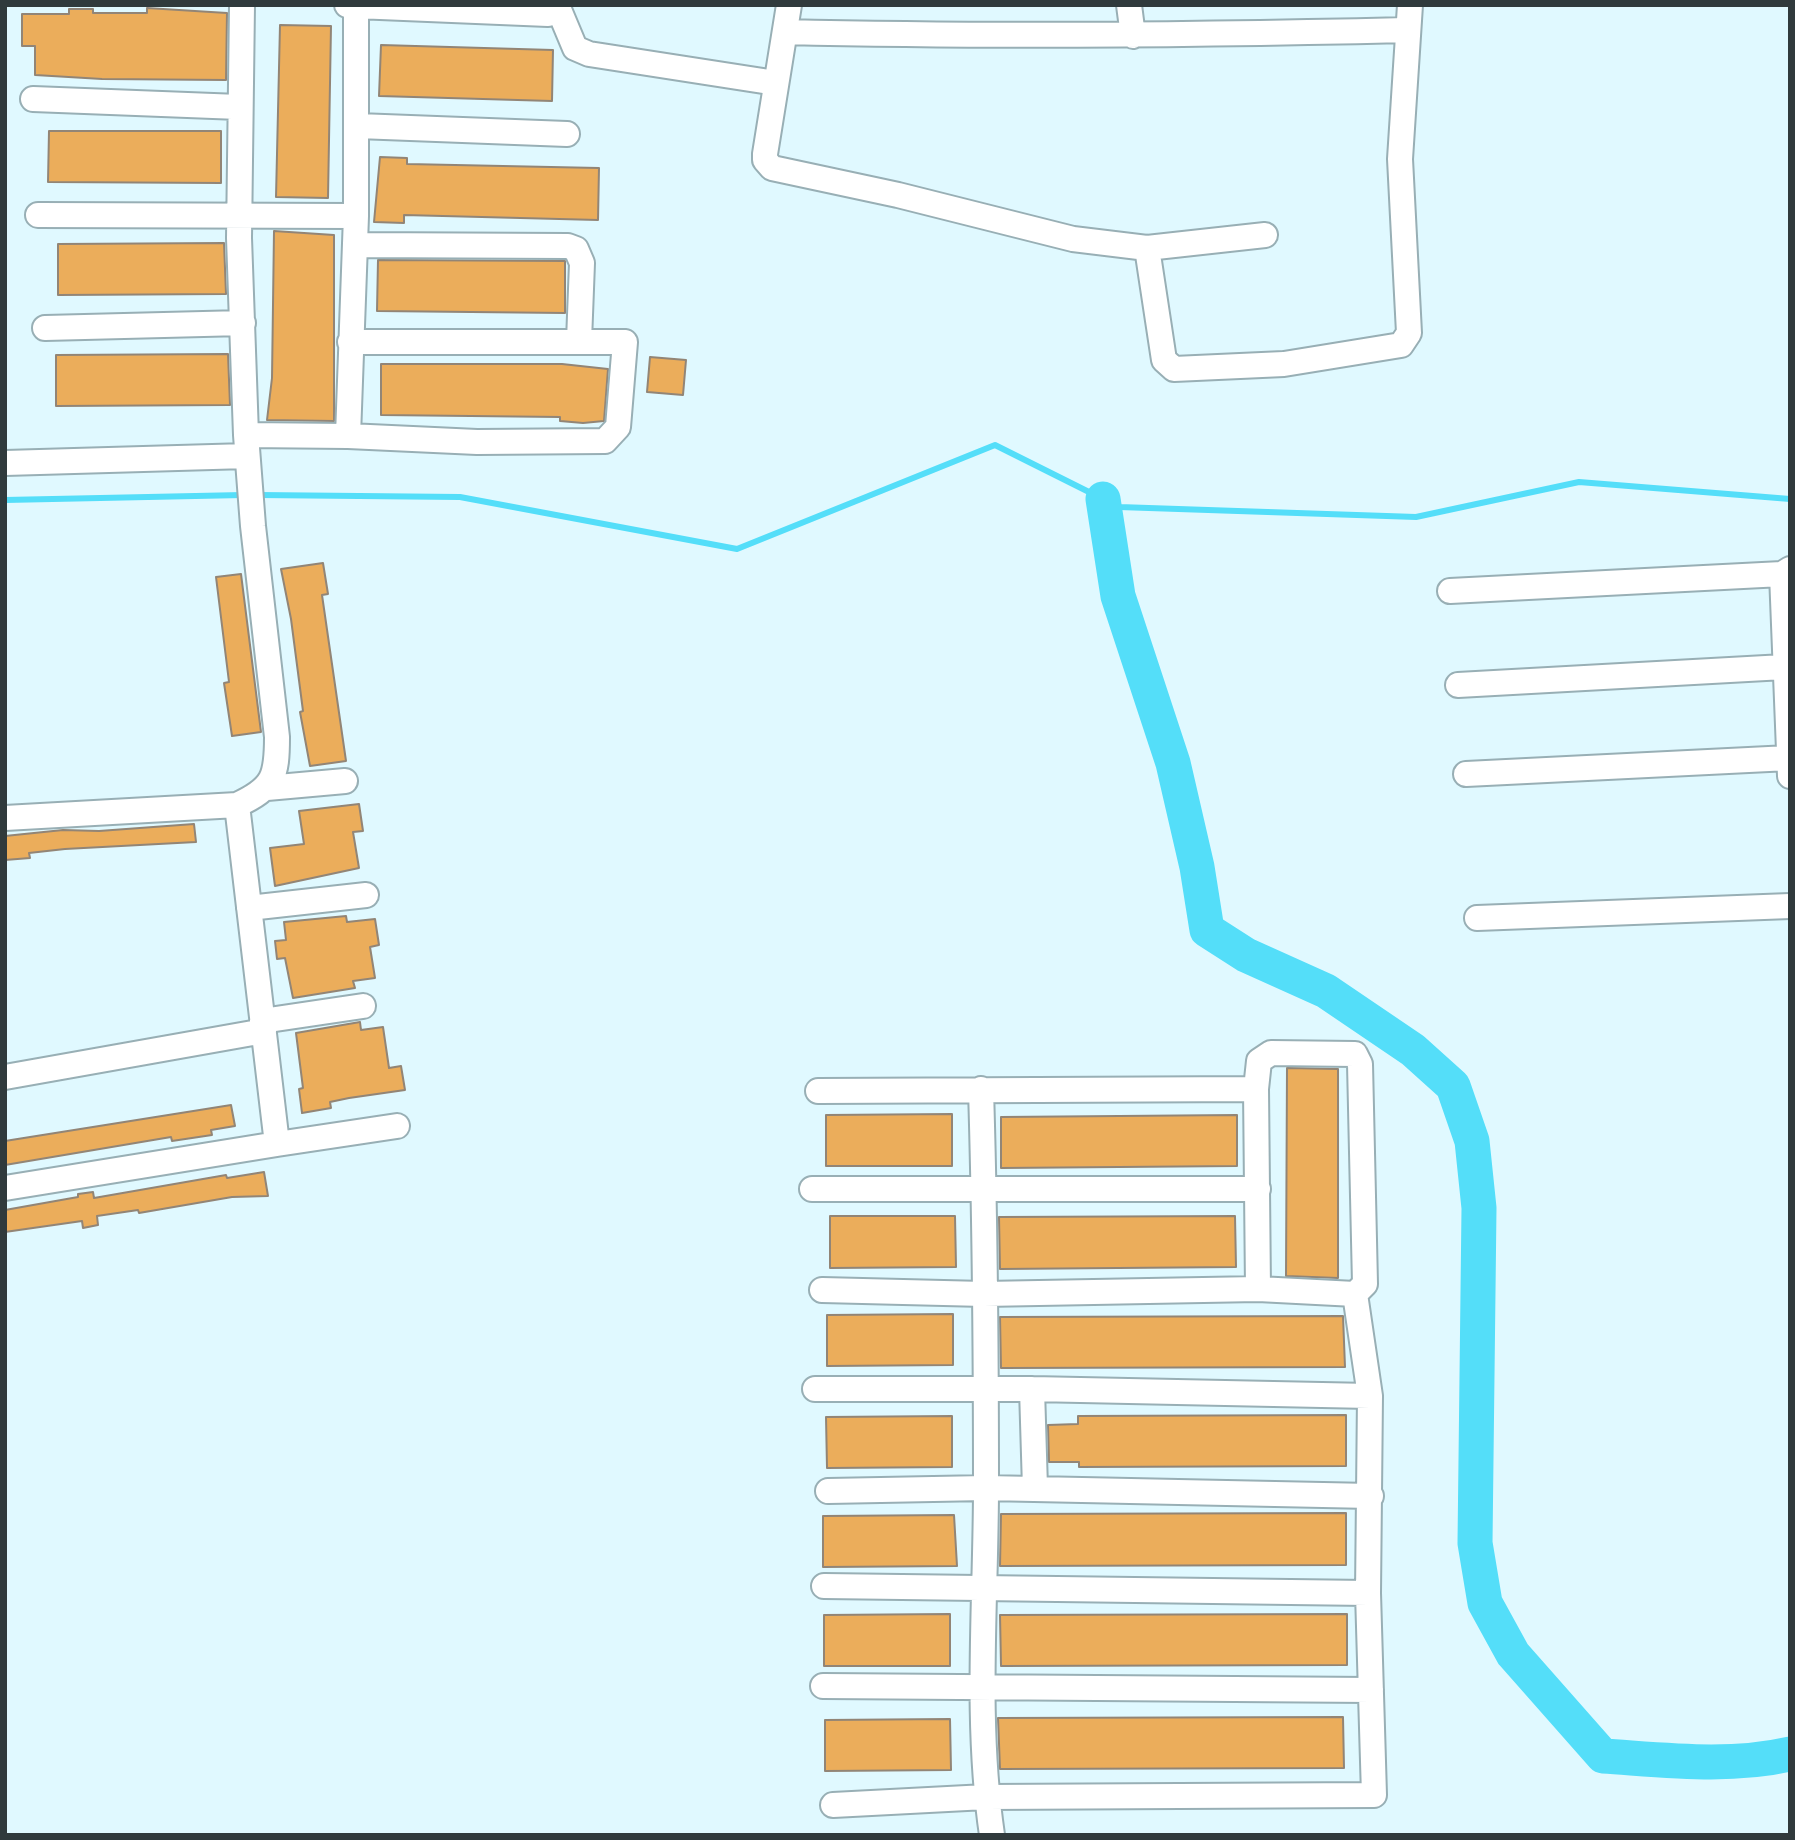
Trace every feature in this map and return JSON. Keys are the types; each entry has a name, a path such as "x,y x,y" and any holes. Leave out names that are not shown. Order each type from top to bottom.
{"street":[{"path":"242,5 239,213 247,455 278,737 277,769 267,788"},
{"path":"789,5 765,154 765,160 772,168 898,195 1073,239 1147,248 1265,235"},
{"path":"1129,5 1133,36"},
{"path":"1147,248 1164,360 1174,369 1284,364 1401,345 1406,341 1409,333 1400,159 1406,30 1410,5"},
{"path":"348,436 358,126 352,6 552,10 575,48 589,54 776,83"},
{"path":"785,32 966,37 1406,30"},
{"path":"33,99 239,107"},
{"path":"358,126 567,134"},
{"path":"38,215 239,213 356,216"},
{"path":"355,245 568,246 580,252 582,263 579,341"},
{"path":"45,328 243,323"},
{"path":"5,463 247,455 348,436 477,442 605,442 618,427 625,342 350,342"},
{"path":"1450,591 1786,571 1784,667 1789,767 1466,774"},
{"path":"1458,685 1784,667"},
{"path":"5,818 237,805 267,788 345,781"},
{"path":"237,805 277,1144"},
{"path":"249,908 366,895"},
{"path":"1477,918 1790,906"},
{"path":"5,1077 363,1006"},
{"path":"822,1290 984,1294 1258,1289 1355,1293 1365,1284 1358,1058 1350,1053 1271,1053 1259,1061 1256,1089 1258,1289"},
{"path":"981,1089 986,1488 982,1588 983,1686 986,1797 992,1835"},
{"path":"817,1091 1256,1089"},
{"path":"5,1188 397,1126"},
{"path":"812,1189 1258,1189"},
{"path":"833,1805 986,1797 1374,1795 1368,1593 1370,1396 1355,1293"},
{"path":"815,1389 1032,1389 1370,1396"},
{"path":"1032,1389 1035,1489"},
{"path":"828,1491 986,1488 1371,1496"},
{"path":"824,1586 1368,1593"},
{"path":"823,1686 1371,1690"}],"building":[{"path":"147,8 227,13 226,80 102,79 35,75 35,46 22,46 22,14 69,14 69,9 93,9 93,13 147,13"},
{"path":"280,25 331,26 328,198 276,197"},
{"path":"381,45 553,50 552,101 379,96"},
{"path":"49,131 221,131 221,183 48,182"},
{"path":"380,157 407,158 407,164 599,168 598,220 404,215 404,223 374,222"},
{"path":"274,231 334,235 334,421 267,420 272,378"},
{"path":"224,243 226,294 58,295 58,244"},
{"path":"378,260 565,261 565,313 377,311"},
{"path":"228,354 230,405 56,406 56,355"},
{"path":"650,357 686,360 683,395 647,392"},
{"path":"381,364 562,364 608,369 604,421 560,421 560,417 381,415"},
{"path":"323,563 328,594 322,595 346,761 310,766 300,712 303,711 291,619 281,569"},
{"path":"241,574 261,732 232,736 224,683 229,682 216,577"},
{"path":"359,804 363,831 353,832 359,868 275,886 270,848 304,844 299,811"},
{"path":"194,824 196,842 65,849 29,853 30,858 5,860 5,836 63,830 99,831"},
{"path":"346,916 347,922 375,919 379,945 370,947 375,978 353,981 355,988 293,998 285,958 277,959 275,941 286,940 284,922"},
{"path":"360,1022 361,1030 383,1027 389,1068 401,1066 405,1090 330,1102 331,1108 302,1113 299,1089 303,1088 296,1033"},
{"path":"1287,1068 1338,1069 1338,1278 1286,1276"},
{"path":"231,1105 235,1126 211,1130 212,1135 172,1141 171,1137 5,1165 5,1141"},
{"path":"952,1114 952,1166 826,1166 826,1115"},
{"path":"1237,1115 1237,1166 1001,1168 1001,1117"},
{"path":"264,1172 268,1196 232,1197 139,1213 138,1210 97,1216 98,1225 83,1228 82,1221 5,1232 5,1210 78,1197 78,1194 93,1192 94,1198 226,1175 227,1178"},
{"path":"830,1216 955,1216 956,1267 830,1268"},
{"path":"1235,1216 1236,1267 1000,1269 999,1217"},
{"path":"953,1314 953,1365 827,1366 827,1315"},
{"path":"1343,1316 1345,1367 1001,1368 1000,1317"},
{"path":"1346,1415 1346,1466 1079,1467 1079,1462 1049,1462 1048,1425 1078,1424 1078,1416"},
{"path":"952,1416 952,1467 827,1468 826,1417"},
{"path":"1346,1513 1346,1565 1000,1566 1001,1514"},
{"path":"954,1515 957,1566 823,1567 823,1516"},
{"path":"950,1614 950,1666 824,1666 824,1615"},
{"path":"1347,1614 1347,1665 1001,1666 1000,1615"},
{"path":"1343,1717 1344,1768 1000,1769 998,1718"},
{"path":"950,1719 951,1770 825,1771 825,1720"}],"waterway":[{"path":"258,495 460,497 737,549 995,445 1119,507 1416,517 1579,482 1790,499"},
{"path":"5,500 243,495"},
{"path":"1103,499 1118,596 1173,763 1197,867 1207,930 1246,955 1326,991 1413,1050 1453,1086 1472,1141 1479,1208 1475,1543 1485,1603 1513,1654 1603,1756 1720,1762 1790,1754"}]}
